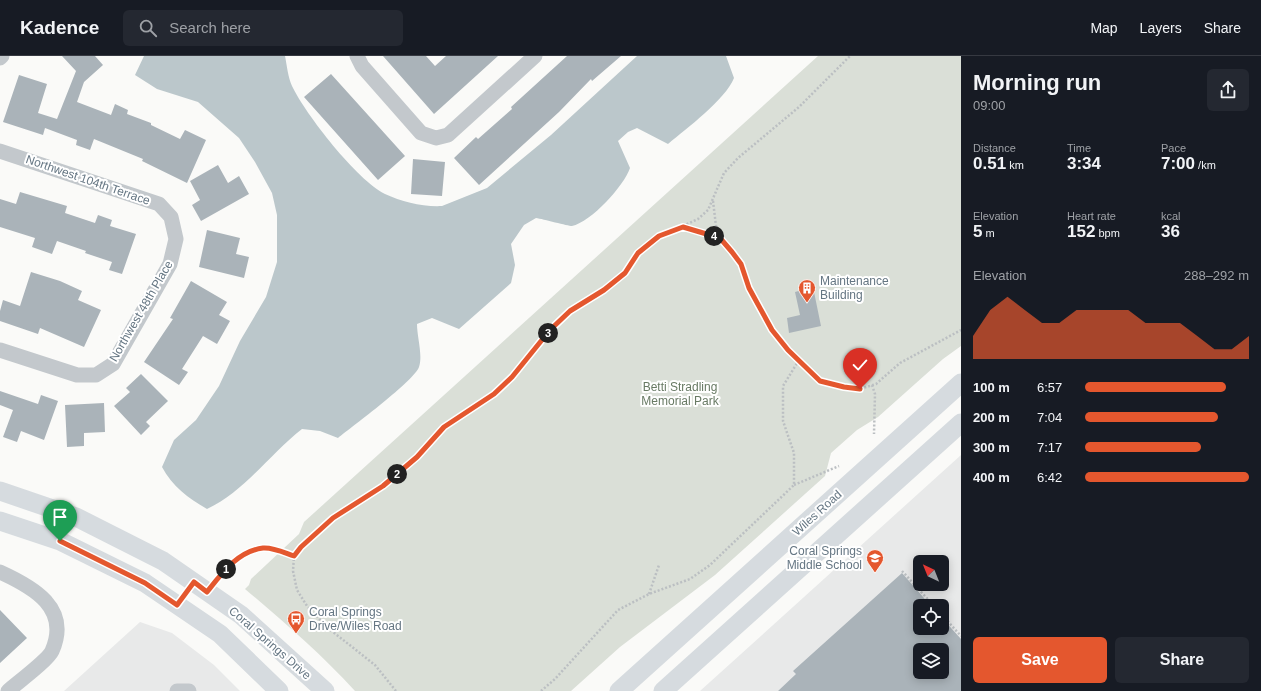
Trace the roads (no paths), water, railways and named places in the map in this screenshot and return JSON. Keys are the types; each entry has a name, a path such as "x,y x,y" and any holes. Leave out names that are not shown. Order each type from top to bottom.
{"main road":[{"name":"Wiles Road","path":"619,691 961,383"},
{"path":"663,691 961,423"},
{"path":"874,461 888,489"},
{"path":"855,478 867,508"},
{"name":"Coral Springs Drive","path":"0,491 76,517 163,561 241,615 325,691"},
{"path":"0,521 60,541 145,583 220,634 279,691"},
{"path":"177,605 200,587"}],"street":[{"path":"358,56 362,66 421,132 436,138 448,135 535,56"},
{"name":"Northwest 104th Terrace","path":"0,151 159,204 171,217"},
{"name":"Northwest 48th Place","path":"0,350 77,375 96,375 113,364 170,264 176,239 171,217"},
{"path":"0,572 26,584 48,602 55,620 56,634 51,653 8,691"}],"place":[{"name":"Maintenance Building","path":"807,303"},
{"name":"Coral Springs Middle School","path":"875,573"},
{"name":"Coral Springs Drive/Wiles Road","path":"296,634"}],"park label":[{"name":"Betti Stradling Memorial Park","path":"680,394"}]}
